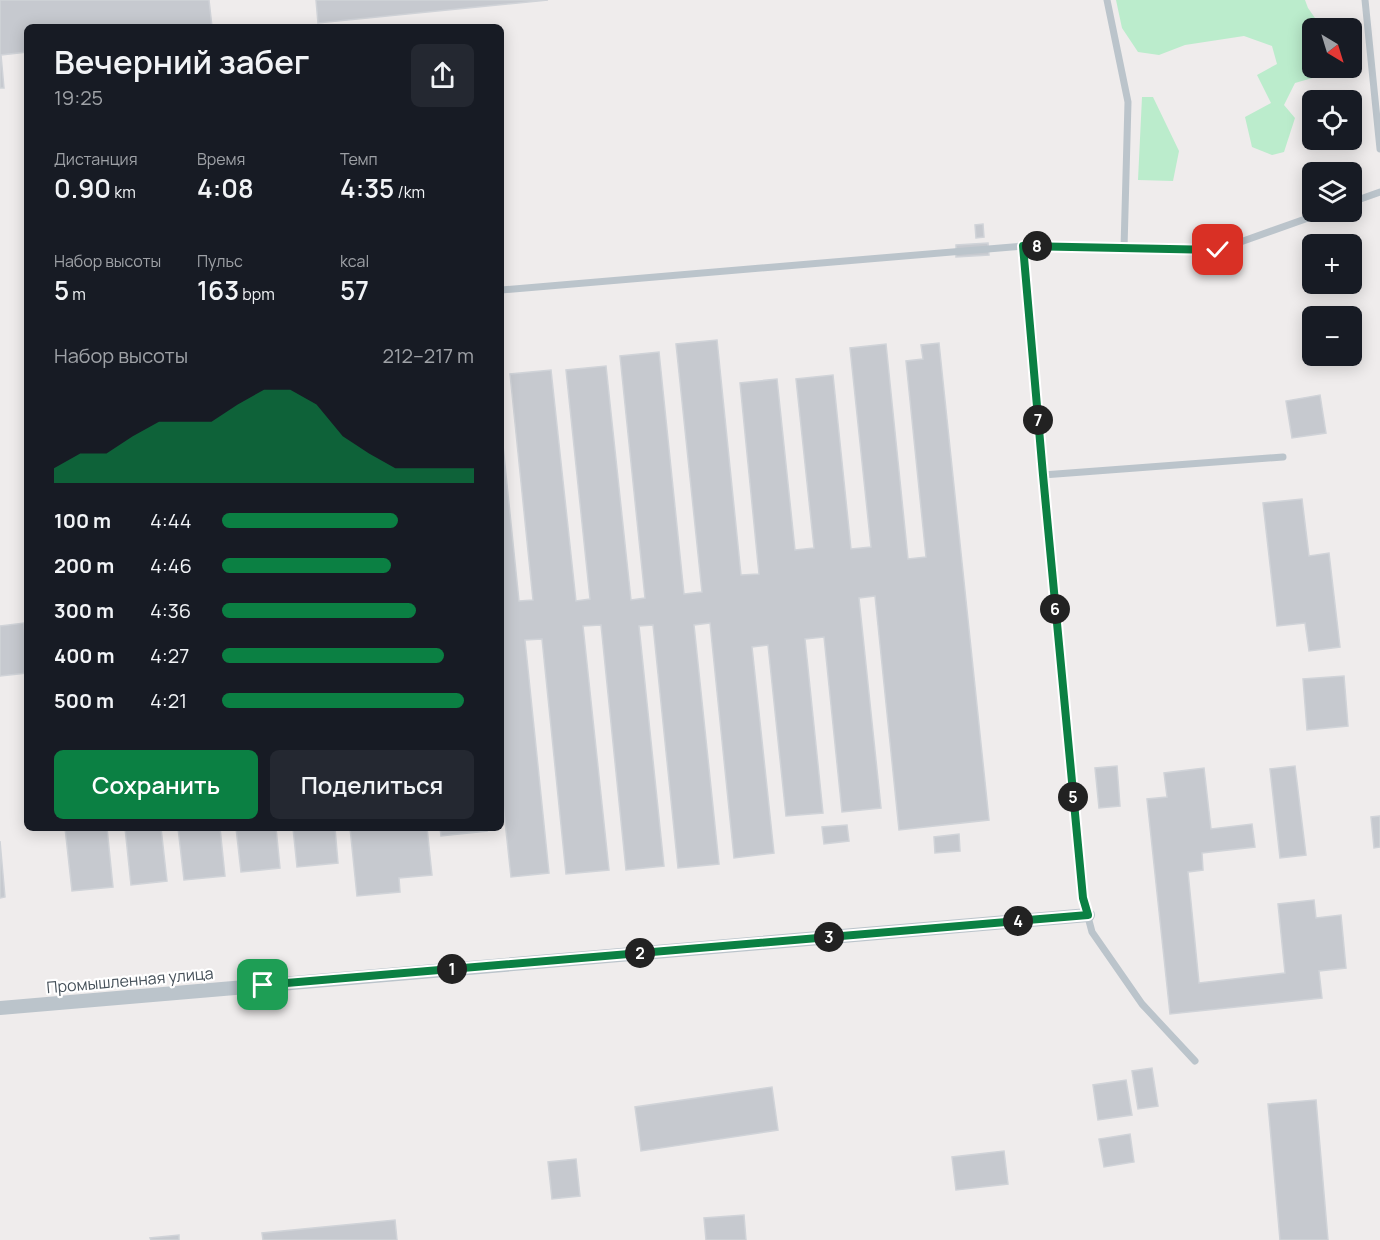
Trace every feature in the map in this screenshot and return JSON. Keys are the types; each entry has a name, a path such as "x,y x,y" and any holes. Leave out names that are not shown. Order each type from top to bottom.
{"street":[{"name":"Промышленная улица","path":"0,1008 1088,915"}],"lane":[{"path":"1107,0 1128,102 1124,248"},
{"path":"1365,0 1380,149"},
{"path":"1362,198 1380,192"},
{"path":"504,290 1023,246 1218,250 1302,220"},
{"path":"1023,246 1083,898 1092,932 1142,1004 1195,1061"},
{"path":"1043,475 1283,457"}],"green space":[{"path":"1116,0 1305,0 1315,18 1302,18 1302,78 1312,78 1295,83 1284,105 1295,118 1284,152 1272,155 1252,147 1245,117 1271,103 1257,75 1277,64 1272,46 1244,36 1185,45 1159,55 1138,52 1122,28"},
{"path":"1142,97 1153,97 1179,151 1173,181 1138,180"}],"building":[{"path":"0,0 209,0 212,24 24,24 24,52 1,55 4,88 0,88"},
{"path":"316,0 548,0 318,23"},
{"path":"983,224 984,237 976,238 975,225"},
{"path":"988,243 989,255 956,257 956,245"},
{"path":"717,340 741,575 759,574 740,383 777,379 795,550 814,548 796,379 833,375 851,549 871,547 850,348 886,344 908,559 926,557 906,361 923,359 921,345 939,343 989,820 899,830 875,596 859,598 881,808 842,812 824,637 805,639 823,813 786,816 768,645 752,647 774,853 734,858 710,623 694,625 719,864 678,868 653,625 639,626 664,866 626,870 601,625 583,626 609,870 566,874 542,639 525,640 549,873 511,877 504,812 504,455 519,601 533,600 510,374 551,370 576,601 590,599 566,370 606,366 631,600 645,598 620,356 659,352 684,594 702,592 676,344"},
{"path":"1320,395 1326,433 1292,438 1286,401"},
{"path":"1302,499 1309,556 1329,553 1340,647 1309,651 1305,623 1277,626 1263,503"},
{"path":"24,623 24,673 0,676 0,626"},
{"path":"1344,676 1348,726 1307,730 1303,679"},
{"path":"1117,766 1120,806 1099,808 1095,768"},
{"path":"1295,766 1306,855 1280,858 1270,769"},
{"path":"1204,768 1211,829 1252,824 1255,847 1202,853 1203,870 1188,872 1199,983 1285,973 1278,904 1314,900 1316,918 1341,915 1346,968 1319,971 1322,998 1170,1014 1147,799 1167,797 1164,773"},
{"path":"1380,816 1380,847 1374,848 1371,817"},
{"path":"847,825 849,841 824,844 822,827"},
{"path":"65,831 107,831 113,887 72,891"},
{"path":"125,831 161,831 167,881 131,885"},
{"path":"178,831 220,831 225,876 184,880"},
{"path":"236,831 276,831 280,868 241,872"},
{"path":"293,831 335,831 338,863 297,867"},
{"path":"350,831 427,831 432,875 399,878 400,892 357,896"},
{"path":"440,831 487,831 441,836"},
{"path":"959,834 960,851 935,853 934,837"},
{"path":"0,841 5,897 0,898"},
{"path":"1152,1068 1158,1106 1138,1109 1132,1071"},
{"path":"1126,1080 1132,1115 1098,1120 1093,1085"},
{"path":"772,1087 778,1130 641,1151 635,1107"},
{"path":"1316,1100 1328,1240 1280,1240 1268,1104"},
{"path":"1130,1134 1134,1162 1104,1167 1099,1139"},
{"path":"1004,1151 1008,1184 956,1190 952,1157"},
{"path":"576,1159 580,1196 552,1199 548,1162"},
{"path":"744,1215 746,1240 706,1240 704,1218"},
{"path":"395,1220 397,1240 263,1240 262,1233"},
{"path":"179,1235 179,1240 151,1240 150,1238"}],"route":[{"path":"263,985 1088,915 1083,898 1023,246 1218,250"}]}
